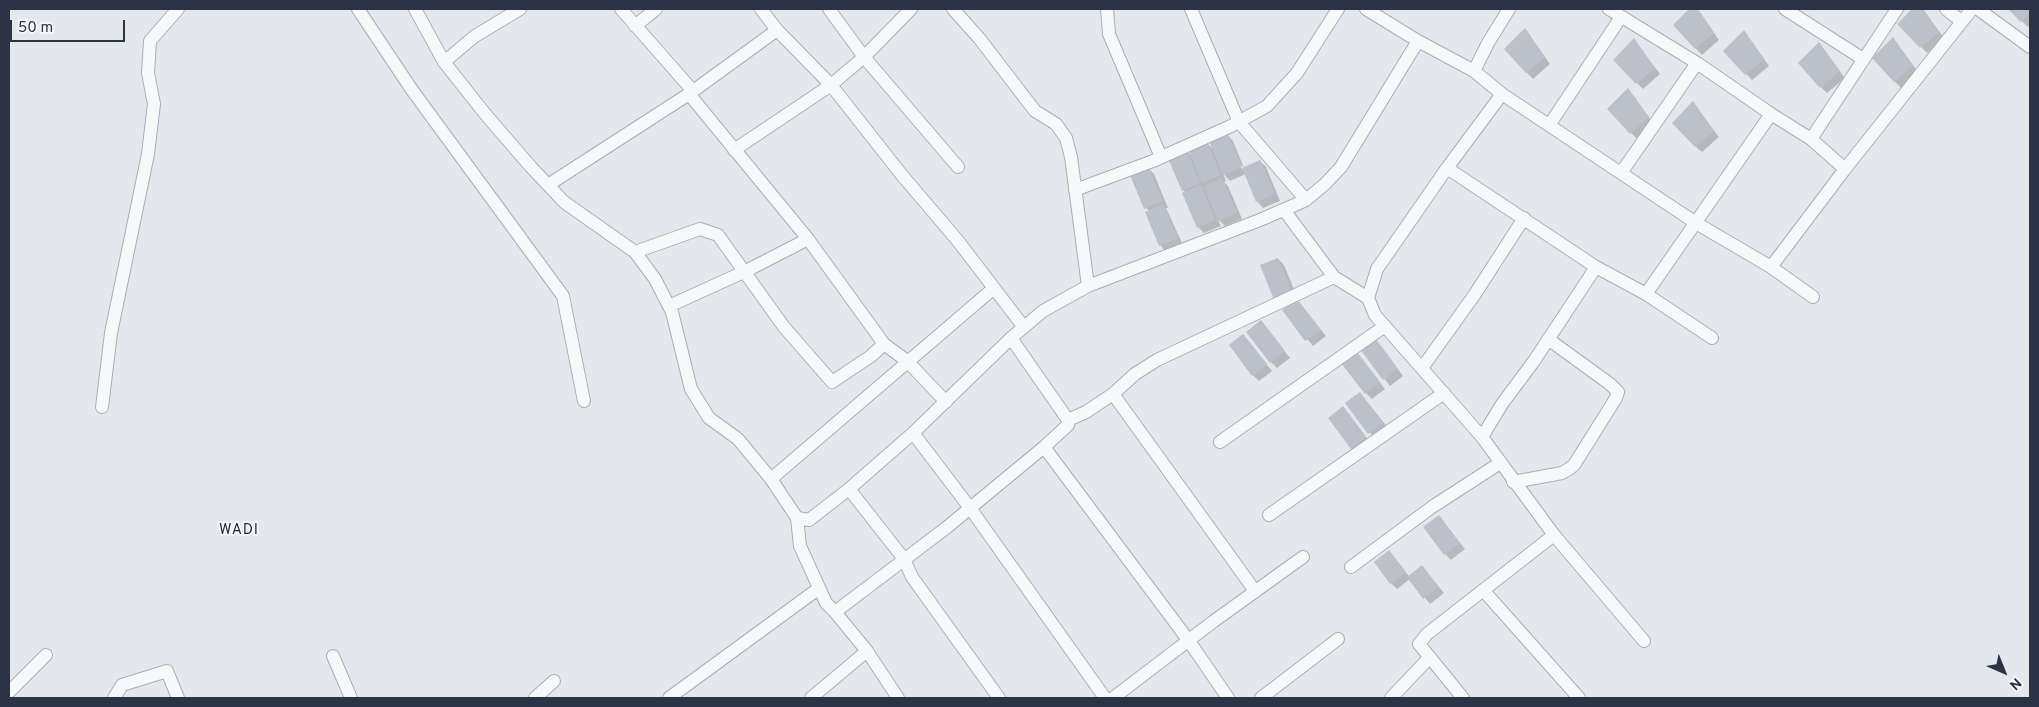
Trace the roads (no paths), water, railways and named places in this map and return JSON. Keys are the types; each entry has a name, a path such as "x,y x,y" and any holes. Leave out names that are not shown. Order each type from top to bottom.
{"street":[{"path":"102,407 111,333 148,154 154,104 148,73 150,41 178,9"},
{"path":"358,9 412,90 563,296 584,401"},
{"path":"444,62 475,36 520,9"},
{"path":"621,9 808,239 884,344 907,361 946,402"},
{"path":"636,26 656,9"},
{"path":"761,9 777,30 831,85 901,174 958,241 1023,326"},
{"path":"829,9 864,57 958,167"},
{"path":"734,150 831,85 864,57 911,9"},
{"path":"953,9 979,38 1035,111 1056,124 1066,138 1076,190 1088,286"},
{"path":"1107,9 1109,34 1160,157"},
{"path":"1191,9 1239,122 1306,200"},
{"path":"1076,190 1160,157 1239,122 1267,106 1297,73 1338,9"},
{"path":"1366,9 1474,72 1502,94 1550,124 1696,223 1771,267 1813,297"},
{"path":"1474,72 1488,43 1509,9"},
{"path":"1610,9 1697,63 1811,139 1845,169"},
{"path":"1785,9 1863,59"},
{"path":"1811,139 1897,9"},
{"path":"1946,9 1962,21"},
{"path":"1771,267 1845,169 1972,9"},
{"path":"1978,9 2030,47"},
{"path":"419,10 444,62 486,115 564,202 635,252 654,279 669,306 690,390 709,418 738,439 771,479 796,518 800,546 826,603 867,651 898,698"},
{"path":"1550,124 1621,17"},
{"path":"548,185 691,93 777,30"},
{"path":"796,518 809,520 849,489 913,433 1023,326 1043,311 1088,286 1306,200 1325,184 1340,167 1418,41"},
{"path":"1621,173 1697,63"},
{"path":"1368,298 1377,270 1447,168 1502,94"},
{"path":"1646,294 1771,114"},
{"path":"1447,168 1596,267 1646,294 1712,338"},
{"path":"1284,210 1334,277 1368,298 1375,315 1482,437 1513,482 1554,535 1644,641"},
{"path":"1422,368 1475,294 1524,218"},
{"path":"635,252 700,229 718,235 746,271 784,327 832,382 871,356 884,344"},
{"path":"669,306 746,271 808,239"},
{"path":"1482,437 1502,404 1548,340 1596,267"},
{"path":"1068,420 1086,412 1113,394 1135,374 1157,360 1334,277"},
{"path":"771,479 994,288"},
{"path":"1220,442 1385,326"},
{"path":"835,612 970,508 1044,448 1068,425 1068,420 1011,338"},
{"path":"1513,482 1562,473 1574,465 1618,392 1610,384 1548,340"},
{"path":"1268,515 1444,393"},
{"path":"1113,394 1254,591"},
{"path":"913,433 970,508 1105,698"},
{"path":"1044,448 1189,641 1228,698"},
{"path":"1351,567 1432,507 1500,463"},
{"path":"849,489 904,559 912,577 999,698"},
{"path":"1463,698 1419,644 1427,634 1554,535"},
{"path":"1113,698 1303,556"},
{"path":"669,698 818,588"},
{"path":"1483,590 1579,698"},
{"path":"1261,698 1338,639"},
{"path":"811,698 867,651"},
{"path":"9,692 46,655"},
{"path":"334,656 351,698"},
{"path":"1391,698 1429,658"},
{"path":"114,698 122,685 167,671 178,698"},
{"path":"535,698 554,681"}],"district":[{"name":"WADI","path":"239,531"}]}
